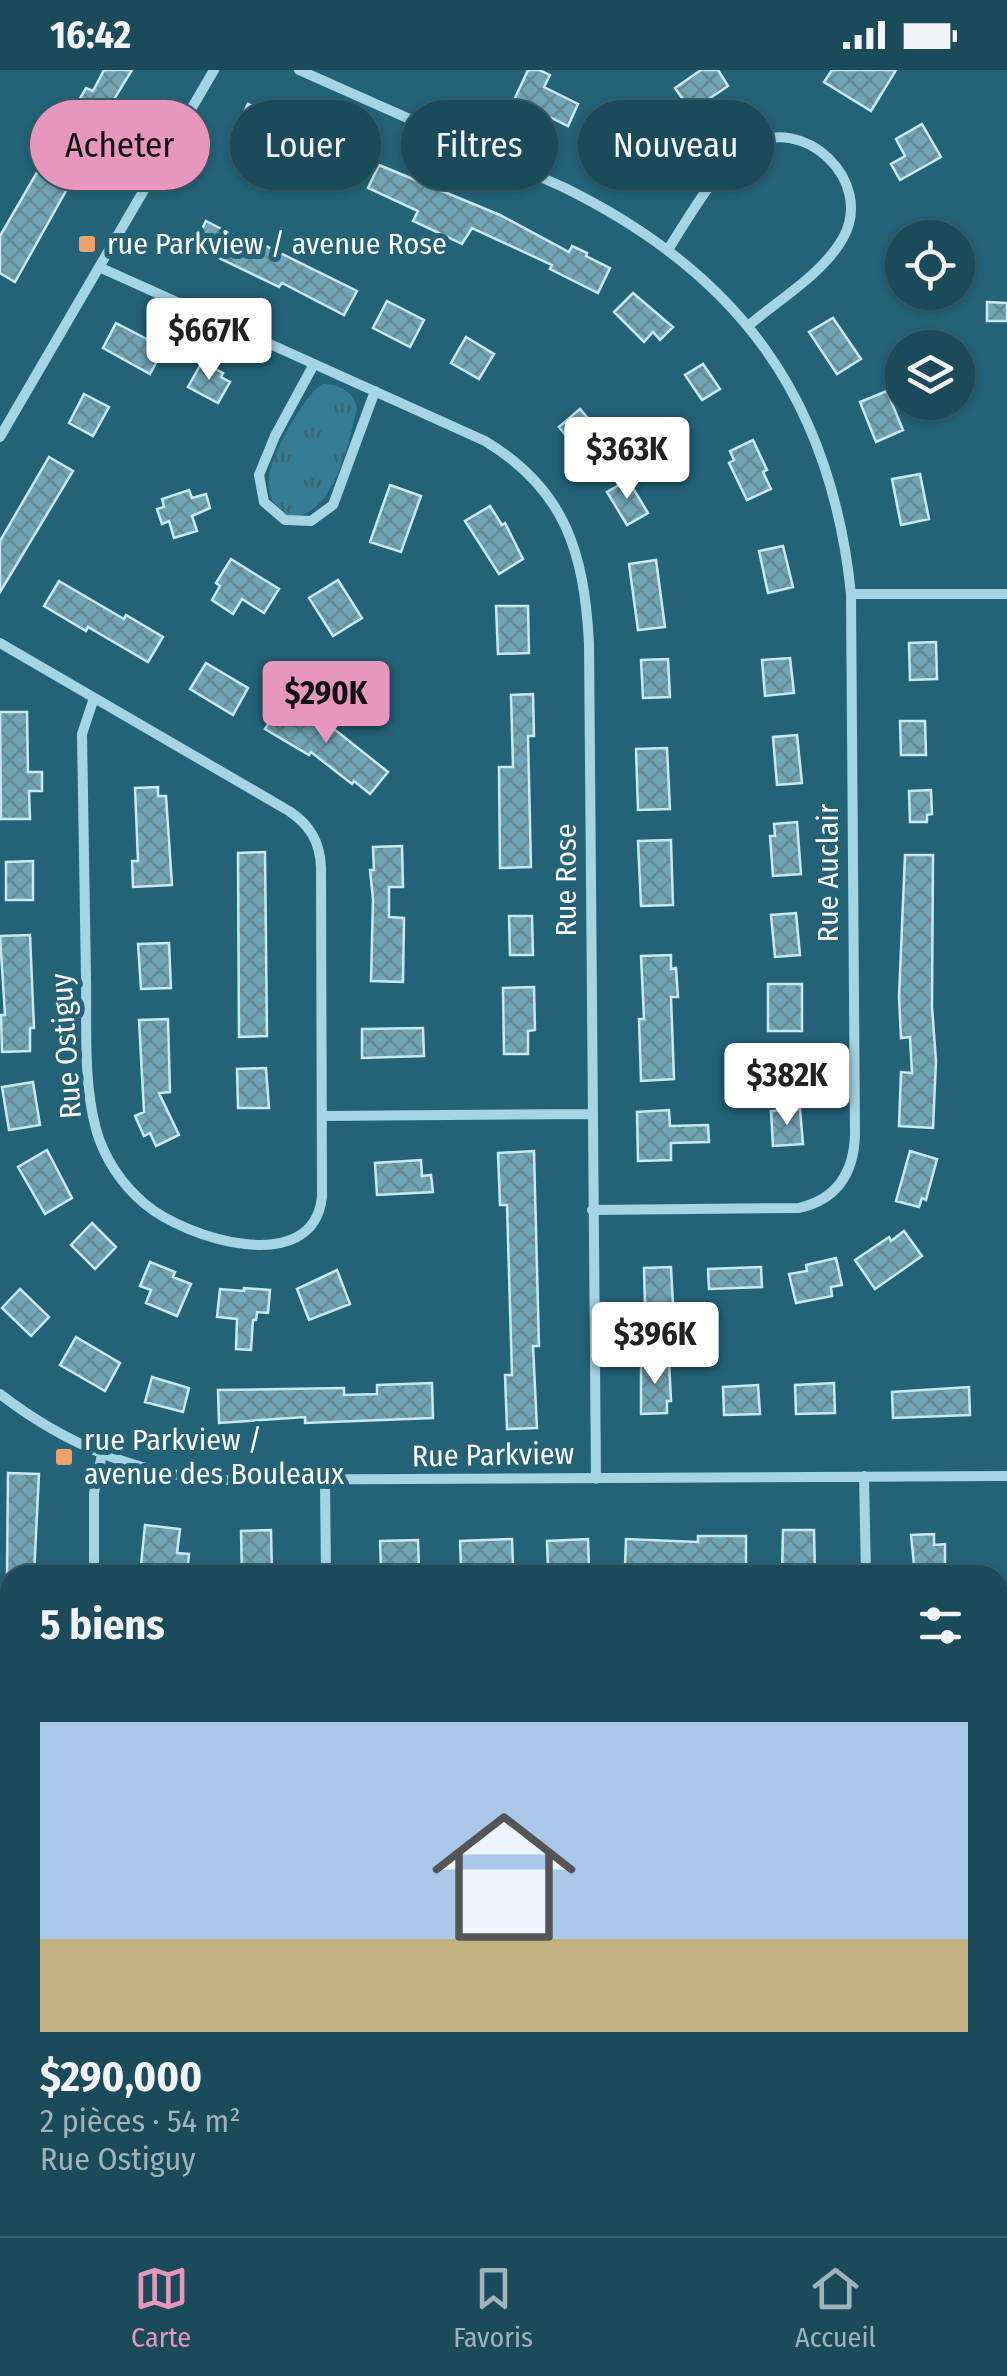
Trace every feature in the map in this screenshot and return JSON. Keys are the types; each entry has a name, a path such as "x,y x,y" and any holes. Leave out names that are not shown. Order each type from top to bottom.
{"street":[{"path":"0,436 214,70"},
{"name":"Rue Auclair","path":"298,70 563,187 669,248 748,326 788,386 818,446 841,520 851,594 855,1134 850,1168 830,1195 799,1208 592,1210"},
{"path":"669,248 727,165 750,146 772,138 796,139 822,151 845,180 850,197 850,219 844,235 818,267 748,326"},
{"name":"Rue Rose","path":"99,267 484,440 522,467 553,502 580,558 589,642 596,1478"},
{"path":"314,364 259,475 264,502 284,520 311,521 333,505 375,391"},
{"path":"851,594 1007,594"},
{"name":"Rue Ostiguy","path":"0,642 289,810 312,834 321,867 319,1212 307,1230 288,1242 228,1240 177,1225 134,1194 110,1162 92,1112 87,1052 82,728 94,698"},
{"path":"322,1116 592,1114"},
{"name":"Rue Parkview","path":"0,1394 58,1433 102,1454 200,1479 325,1482 1007,1476"},
{"path":"94,1565 94,1493 102,1454"},
{"path":"864,1476 866,1565"},
{"path":"325,1482 326,1565"}],"green space":[{"path":"322,384 345,390 357,409 343,459 328,492 305,514 290,517 273,502 271,467 298,413"}],"building":[{"path":"104,70 132,70 114,100 79,100 86,88 93,91"},
{"path":"528,70 539,70 550,75 544,87 578,104 568,126 558,121 558,100 514,100"},
{"path":"701,70 718,70 728,86 707,100 683,100 675,88"},
{"path":"832,70 896,70 871,111 824,82"},
{"path":"922,124 941,157 900,180 891,164 905,156 896,139"},
{"path":"381,166 401,174 401,190 440,190 500,215 569,252 572,246 610,268 598,293 550,269 552,265 472,228 462,244 413,221 418,211 372,190 381,190"},
{"path":"30,184 30,190 66,190 15,282 0,273 0,236"},
{"path":"206,221 357,291 344,315 282,283 279,287 194,246"},
{"path":"633,293 673,327 660,340 653,332 644,342 614,312"},
{"path":"387,301 424,320 410,347 373,328"},
{"path":"987,302 1007,303 1007,321 987,321"},
{"path":"833,318 861,359 837,374 809,332"},
{"path":"116,323 164,348 150,374 103,348"},
{"path":"466,337 494,354 479,379 451,363"},
{"path":"202,362 223,373 221,377 230,382 218,403 188,387"},
{"path":"703,364 720,389 702,400 685,375"},
{"path":"885,392 885,420 899,420 903,430 876,442 860,402"},
{"path":"84,394 109,407 93,436 69,423"},
{"path":"580,409 605,438 583,457 559,427"},
{"path":"753,440 771,489 747,500 729,463 734,460 730,451"},
{"path":"49,457 73,471 0,592 0,541"},
{"path":"920,474 929,519 901,525 892,479"},
{"path":"628,480 648,513 627,525 607,492"},
{"path":"390,485 421,496 401,552 370,542"},
{"path":"189,490 192,498 206,494 210,508 192,516 197,531 174,538 169,521 162,524 157,509 164,507 162,499"},
{"path":"490,506 502,525 505,523 523,559 499,574 465,521"},
{"path":"783,546 793,587 768,593 759,551"},
{"path":"231,559 279,589 264,613 242,599 233,614 212,600 220,586 216,583"},
{"path":"656,560 665,627 638,630 629,564"},
{"path":"338,580 362,618 333,636 309,598"},
{"path":"59,581 163,637 148,662 44,606"},
{"path":"496,606 528,606 529,653 498,654"},
{"path":"936,642 937,679 910,680 909,643"},
{"path":"790,658 794,693 765,696 762,660"},
{"path":"668,659 670,697 643,698 641,660"},
{"path":"206,663 248,688 233,715 190,689"},
{"path":"533,694 534,736 528,736 531,867 500,868 499,767 513,767 511,695"},
{"path":"280,704 298,715 302,708 335,727 388,772 370,794 354,781 352,784 311,752 309,755 265,729"},
{"path":"0,712 27,712 28,772 42,772 42,791 29,791 30,819 1,819"},
{"path":"900,721 925,721 926,755 901,755"},
{"path":"797,735 802,783 777,785 773,737"},
{"path":"667,748 670,809 638,810 636,749"},
{"path":"158,787 158,796 166,796 172,885 133,887 132,861 138,861 135,788"},
{"path":"931,790 932,814 927,815 927,822 910,822 909,791"},
{"path":"797,822 801,874 773,876 770,836 775,836 774,824"},
{"path":"671,840 673,905 641,906 638,841"},
{"path":"402,846 403,887 389,887 389,917 404,918 403,982 371,981 373,847"},
{"path":"265,852 267,1036 239,1037 238,853"},
{"path":"905,855 933,855 932,1007 936,1061 933,1128 899,1126 901,1072 912,1073 910,1037 901,1038 899,997"},
{"path":"33,861 33,900 6,900 6,862"},
{"path":"796,913 800,955 775,957 771,915"},
{"path":"509,916 532,916 533,955 510,955"},
{"path":"30,935 34,1028 30,1028 30,1051 2,1052 1,1015 5,1015 0,936"},
{"path":"169,943 171,988 141,989 138,944"},
{"path":"671,955 678,997 671,997 674,1079 641,1081 641,956"},
{"path":"768,984 802,984 802,1031 768,1031"},
{"path":"534,987 535,1030 528,1031 528,1054 504,1054 503,988"},
{"path":"168,1019 170,1092 159,1093 179,1135 156,1146 150,1133 144,1136 135,1116 144,1112 139,1020"},
{"path":"423,1028 424,1056 362,1058 362,1029"},
{"path":"266,1068 269,1108 238,1108 237,1069"},
{"path":"33,1082 40,1125 9,1130 2,1087"},
{"path":"800,1109 803,1144 773,1146 771,1111"},
{"path":"669,1110 670,1126 708,1125 709,1142 671,1143 671,1160 638,1161 637,1112"},
{"path":"47,1150 72,1198 45,1214 18,1167"},
{"path":"534,1151 539,1346 533,1346 537,1428 507,1429 505,1375 512,1375 507,1205 500,1205 498,1153"},
{"path":"910,1151 937,1159 926,1200 922,1198 919,1207 896,1201"},
{"path":"421,1160 422,1176 431,1175 433,1192 377,1195 375,1163"},
{"path":"92,1223 116,1247 95,1269 71,1245"},
{"path":"904,1231 922,1256 875,1289 855,1260"},
{"path":"836,1258 842,1285 831,1287 832,1296 796,1303 789,1274 807,1271 806,1265"},
{"path":"150,1262 175,1272 173,1277 191,1284 177,1316 146,1303 151,1290 140,1286"},
{"path":"671,1267 673,1305 645,1306 644,1268"},
{"path":"761,1267 762,1287 709,1289 708,1269"},
{"path":"337,1270 350,1304 309,1320 297,1289"},
{"path":"20,1289 49,1317 31,1336 2,1308"},
{"path":"220,1289 270,1290 268,1313 257,1312 253,1320 251,1350 236,1349 237,1319 217,1317"},
{"path":"76,1337 120,1363 105,1391 60,1365"},
{"path":"669,1360 671,1401 667,1401 667,1413 641,1414 641,1362"},
{"path":"152,1377 189,1388 183,1412 145,1402"},
{"path":"432,1383 433,1418 305,1423 305,1417 219,1423 218,1390 344,1388 344,1395 377,1394 377,1385"},
{"path":"834,1383 835,1413 796,1414 795,1385"},
{"path":"758,1385 760,1414 724,1415 723,1387"},
{"path":"969,1387 970,1415 893,1418 892,1392"},
{"path":"8,1473 39,1474 34,1565 7,1565"},
{"path":"145,1525 180,1529 177,1553 189,1554 188,1565 141,1565"},
{"path":"271,1530 272,1565 242,1565 241,1531"},
{"path":"783,1530 814,1530 815,1565 782,1565"},
{"path":"934,1534 934,1545 945,1544 945,1565 914,1565 911,1535"},
{"path":"698,1536 746,1536 746,1565 625,1565 626,1539 698,1542"},
{"path":"512,1539 513,1565 461,1565 460,1541"},
{"path":"588,1539 589,1565 548,1565 547,1541"},
{"path":"418,1540 419,1565 381,1565 380,1541"}],"place":[{"name":"rue Parkview / avenue Rose","path":"87,244"},
{"name":"rue Parkview / avenue des Bouleaux","path":"64,1457"}]}
